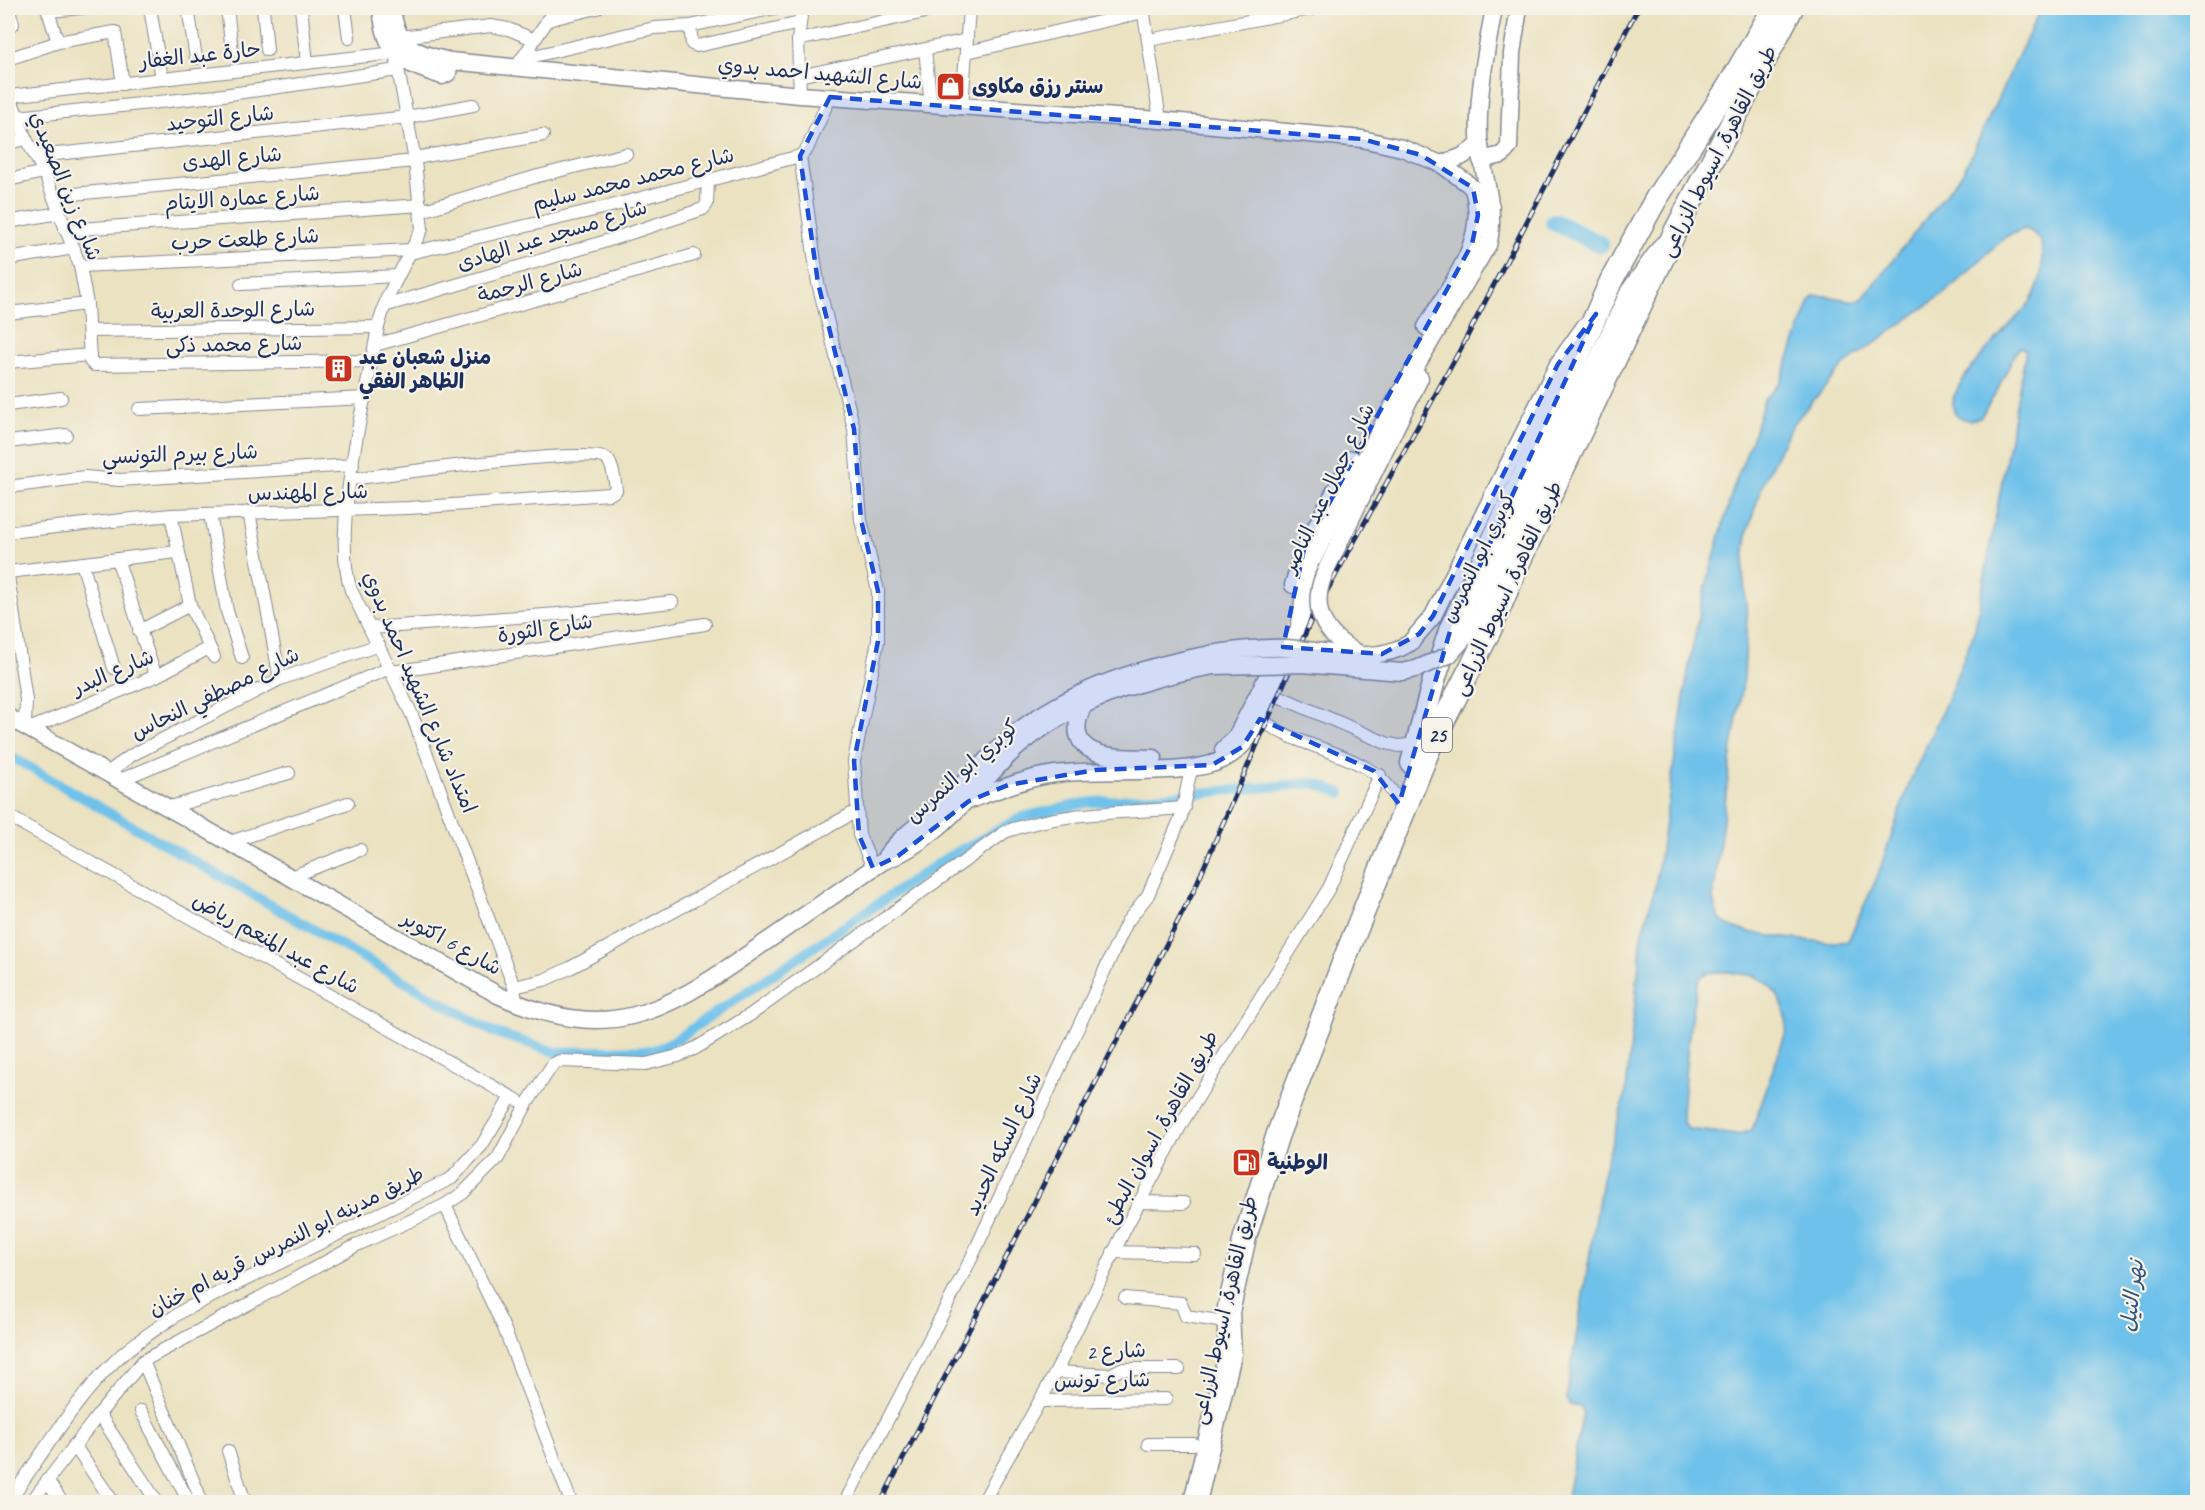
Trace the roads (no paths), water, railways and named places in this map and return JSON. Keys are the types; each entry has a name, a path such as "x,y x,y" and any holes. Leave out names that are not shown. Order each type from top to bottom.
{"highway":[{"name":"طريق القاهرة, اسيوط الزراعى","path":"1182,1503 1213,1362 1219,1321 1262,1157 1356,907 1399,804 1451,628 1539,444 1596,314 1656,199 1728,87 1774,8"},
{"name":"طريق القاهرة, اسيوط الزراعى","path":"1195,1503 1230,1354 1228,1311 1245,1237 1266,1167 1313,1040 1425,759 1490,630 1518,564 1676,230 1792,8"}],"main road":[{"path":"381,8 385,36 400,53"},
{"path":"392,8 400,53"},
{"name":"شارع جمال عبد الناصر","path":"969,801 1008,785 1056,774 1095,770 1190,775 1236,752 1260,718 1298,630 1308,569 1436,330 1488,245 1493,218 1480,153 1487,52 1494,8"},
{"path":"1440,164 1480,153 1502,155 1508,150 1512,53 1519,8"},
{"path":"1487,52 1512,53"},
{"name":"شارع الشهيد احمد بدوي","path":"400,53 409,65 442,76 448,73 450,61 518,64 800,95 1160,120 1362,139 1402,148 1440,164 1473,188 1491,206"},
{"name":"شارع جمال عبد الناصر","path":"1082,708 1078,721 1082,740 1091,751 1105,757 1201,758 1221,751 1236,737 1281,650 1288,624 1293,581 1304,549 1473,244 1478,215 1473,188"},
{"name":"كوبري ابو النمرس","path":"877,865 905,835 938,808 1006,742 1043,714 1090,690 1129,675 1213,660 1402,672 1416,669 1449,655 1466,636 1479,614 1629,291 1654,254 1676,230"},
{"name":"كوبري ابو النمرس","path":"877,865 898,856 969,801 1022,744 1082,708 1140,685 1253,648 1288,648 1362,655 1382,654 1410,643 1433,616 1558,364 1575,338 1596,314"},
{"path":"1362,655 1336,639 1321,617 1318,593 1327,568 1414,391 1436,330"},
{"name":"شارع 6 اكتوبر","path":"8,717 288,878 515,995 537,1012 581,1020 626,1017 669,1004 708,982 877,865"}],"street":[{"path":"8,8 13,24"},
{"path":"58,42 48,9 82,8"},
{"path":"150,8 162,79"},
{"path":"188,8 196,58"},
{"path":"226,8 232,51"},
{"path":"263,8 267,50"},
{"path":"301,8 308,63"},
{"path":"345,8 349,38"},
{"path":"518,64 556,8"},
{"path":"547,20 597,8"},
{"path":"518,64 654,28 690,26 775,8"},
{"path":"800,95 798,40 802,8"},
{"path":"798,40 943,8"},
{"path":"962,107 969,8"},
{"path":"1149,40 1316,8"},
{"path":"799,76 925,50 967,46 1143,10 1160,120"},
{"path":"690,26 692,44 697,46 800,23"},
{"path":"16,117 216,96 400,53 491,26 508,29 533,39"},
{"path":"8,59 58,42 115,32 123,84"},
{"path":"925,50 931,105"},
{"name":"حارة عبد الغفار","path":"8,93 123,84 400,53"},
{"name":"امتداد شارع الشهيد احمد بدوي","path":"400,53 422,229 397,276 378,327 346,511 350,586 424,745 515,995"},
{"name":"شارع زين الصعيدي","path":"8,93 26,139 44,172 80,266 93,360"},
{"path":"830,97 807,149 800,156 818,283 854,429 861,520 878,591 878,641 854,761 859,835 877,865"},
{"name":"شارع التوحيد","path":"37,156 408,117 473,105"},
{"name":"شارع الهدى","path":"53,196 415,160 543,135"},
{"path":"8,143 26,139"},
{"name":"شارع عماره الايتام","path":"65,230 421,208 626,154"},
{"name":"شارع محمد محمد سليم","path":"411,251 800,156"},
{"path":"8,180 44,172"},
{"name":"شارع مسجد عبد الهادى","path":"384,306 597,244 703,208 707,204 708,180"},
{"path":"8,222 59,213"},
{"path":"8,259 74,248"},
{"name":"شارع طلعت حرب","path":"80,266 411,251"},
{"name":"شارع الرحمة","path":"375,345 694,255"},
{"path":"241,284 397,276"},
{"path":"8,313 87,304"},
{"name":"شارع الوحدة العربية","path":"89,331 378,327"},
{"name":"شارع محمد ذكى","path":"8,362 372,361"},
{"path":"8,405 60,398"},
{"path":"139,409 366,398"},
{"path":"8,442 66,435"},
{"name":"شارع المهندس","path":"8,532 171,515 346,511 610,494 616,490 610,464 607,460 597,456 533,458 351,479"},
{"name":"شارع بيرم التونسي","path":"8,487 85,477 120,480 354,465"},
{"path":"249,512 280,679"},
{"path":"210,514 227,611 242,658"},
{"path":"139,631 190,605 171,515"},
{"path":"27,727 26,700 8,574 177,552"},
{"path":"117,559 138,617 139,631 156,676"},
{"path":"82,563 114,668"},
{"path":"370,628 571,613 672,602"},
{"name":"شارع البدر","path":"27,727 212,652 190,605"},
{"name":"شارع الثورة","path":"113,777 391,670 705,624"},
{"name":"شارع مصطفي النحاس","path":"113,777 132,755 280,679 379,645"},
{"path":"1271,693 1300,703 1394,745 1416,744"},
{"path":"1260,718 1283,733 1380,776 1395,793 1399,804"},
{"path":"167,808 290,773"},
{"name":"شارع السكه الحديد","path":"845,1503 971,1259 1125,926 1148,895 1185,803 1190,775"},
{"name":"طريق القاهرة, اسوان البطئ","path":"983,1503 1056,1372 1113,1252 1188,1112 1329,888 1380,776"},
{"path":"227,843 348,803"},
{"name":"طريق مدينه ابو النمرس, قريه ام خنان","path":"34,1501 74,1445 143,1361 357,1245 445,1205 472,1185 498,1158 548,1068 556,1062 646,1064 678,1056 696,1048 750,1015 1005,832 1026,824 1057,819 1185,803"},
{"path":"515,995 570,968 857,811"},
{"name":"شارع عبد المنعم رياض","path":"8,816 526,1105"},
{"path":"288,878 360,850"},
{"name":"طريق مدينه ابو النمرس, قريه ام خنان","path":"8,1503 86,1393 117,1359 133,1346 184,1310 452,1178 470,1161 482,1145 511,1097"},
{"path":"1139,1202 1184,1203"},
{"path":"445,1205 504,1328 571,1503"},
{"path":"1113,1252 1195,1254"},
{"path":"1125,1298 1181,1303 1185,1315 1219,1321"},
{"path":"143,1361 198,1492 199,1503"},
{"name":"شارع 2","path":"1056,1372 1110,1375 1121,1369 1179,1369"},
{"name":"شارع تونس","path":"1040,1401 1166,1399"},
{"path":"141,1411 189,1503"},
{"path":"99,1413 157,1503"},
{"path":"1148,1444 1194,1444"},
{"path":"74,1445 113,1503"},
{"path":"228,1451 245,1503"},
{"path":"47,1480 62,1503"}],"water":[{"name":"نهر النيل","path":"2041,8 2197,8 2197,1502 1566,1502 1583,1412 1581,1407 1570,1405 1566,1399 1603,1174 1626,1092 1642,934 1655,888 1688,671 1702,600 1733,489 1764,400 1780,383 1810,301 1814,296 1820,295 1861,300 1963,172","holes":["2024,229 2031,231 2041,241 2041,271 2036,292 2024,309 1966,374 1956,391 1953,405 1960,418 1969,420 1980,418 1997,391 2016,352 2020,347 2026,350 1975,629 1948,698 1910,781 1878,875 1848,941 1821,942 1782,938 1744,931 1731,926 1718,916 1713,899 1732,747 1744,678 1747,616 1743,571 1747,533 1763,483 1792,425 1844,365 1946,292 2005,237","1729,972 1757,977 1771,987 1784,1008 1786,1016 1786,1032 1752,1130 1737,1135 1688,1129 1683,1122 1682,1114 1691,1018 1698,984 1702,976 1708,973"]}],"waterway":[{"path":"1554,222 1600,244"},
{"path":"8,755 493,1032 556,1052 655,1050 675,1040 948,857 1023,817 1085,803 1314,783 1341,793"}],"railway":[{"path":"881,1502 1194,890 1312,618 1460,350 1638,8"}],"place":[{"name":"سنتر رزق مكاوى","path":"951,86"},
{"name":"منزل شعبان عبد الظاهر الفقي","path":"338,369"},
{"name":"الوطنية","path":"1246,1162"}]}
